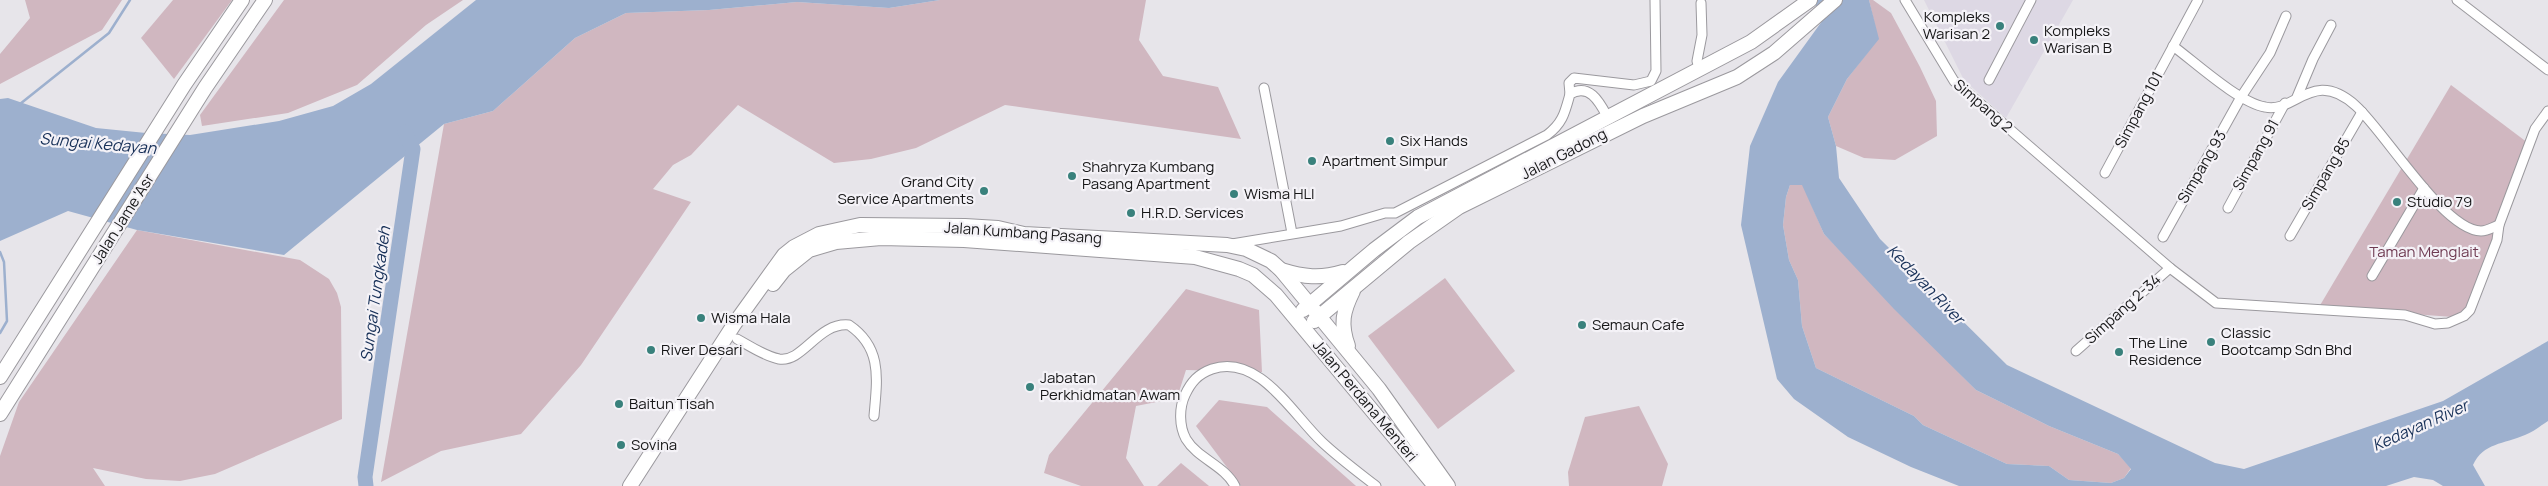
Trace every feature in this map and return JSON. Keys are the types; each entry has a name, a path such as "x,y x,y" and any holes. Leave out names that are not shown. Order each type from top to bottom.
{"main road":[{"name":"Jalan Jame 'Asr","path":"0,377 184,85 242,0"},
{"name":"Jalan Jame 'Asr","path":"0,414 4,399 108,242 205,88 265,0"},
{"name":"Jalan Gadong","path":"1305,329 1409,242 1459,207 1615,129 1737,76 1774,52 1835,0"},
{"name":"Jalan Gadong","path":"1295,317 1400,229 1430,210 1759,37 1808,1"},
{"path":"1607,116 1615,129"},
{"name":"Jalan Kumbang Pasang","path":"630,486 774,267 794,247 819,234 860,226 965,226 1090,239 1227,245 1259,254 1281,270 1351,354"},
{"name":"Jalan Kumbang Pasang","path":"642,486 770,286 796,259 822,245 865,238 991,241 1172,254 1216,260 1239,268 1265,284 1295,317"},
{"path":"1281,270 1313,278 1325,278 1349,270"},
{"path":"1351,354 1343,333 1342,322 1344,310 1356,285"},
{"name":"Jalan Perdana Menteri","path":"1295,317 1435,486"},
{"name":"Jalan Perdana Menteri","path":"1351,354 1407,426 1448,486"},
{"path":"0,420 4,399"}],"street":[{"path":"1227,245 1341,226 1384,213 1396,213 1547,136 1563,119 1570,94 1569,83 1574,78 1634,84 1651,81 1656,71 1655,0"},
{"name":"Simpang 2","path":"1905,0 1954,81 2085,192 2170,268 2216,303 2404,315 2427,323 2448,323 2464,316 2470,310 2497,240 2499,224"},
{"path":"1989,80 2031,0"},
{"name":"Simpang 101","path":"2105,173 2198,0"},
{"path":"2457,0 2548,70"},
{"path":"1699,68 1697,61 1702,35 1701,3"},
{"name":"Simpang 93","path":"2163,237 2242,97 2270,53 2286,16"},
{"path":"2297,97 2313,59 2331,25"},
{"path":"2173,46 2242,97 2265,108 2285,103 2315,91 2326,90 2354,104 2424,188 2450,214 2471,229 2489,230 2499,224 2535,129 2548,111"},
{"path":"1264,88 1292,233"},
{"path":"1570,94 1575,91 1588,92 1594,96 1607,116"},
{"name":"Simpang 91","path":"2228,208 2285,103"},
{"name":"Simpang 85","path":"2290,236 2362,112"},
{"path":"2372,276 2424,188"},
{"name":"Simpang 2-34","path":"2076,351 2170,268"},
{"path":"737,339 778,359 786,359 798,354 830,326 849,325 863,335 875,358 877,382 874,416"},
{"path":"1235,486 1223,471 1195,451 1186,439 1182,426 1183,400 1188,388 1196,378 1220,366 1247,369 1262,379 1322,442 1376,486"}],"shaded area":[{"path":"1924,0 2073,0 2006,118 1964,80"}],"green space":[{"path":"25,0 122,0 102,30 0,84 0,54 30,18"},
{"path":"173,0 232,0 174,79 141,38"},
{"path":"284,0 463,0 426,25 357,85 288,113 202,126 200,115"},
{"path":"940,0 1146,0 1139,40 1163,76 1218,87 1241,139 1005,105 916,148 871,159 834,163 738,105 691,155 673,165 653,189 691,202 581,365 521,434 441,451 381,482 444,124 493,111 575,38 626,13 709,10 797,2 889,8"},
{"path":"1869,0 1873,0 1891,13 1936,101 1937,136 1895,160 1864,158 1836,146 1828,117 1847,79 1878,39"},
{"name":"Taman Menglait","path":"2451,85 2532,146 2466,318 2319,307"},
{"path":"1790,185 1803,185 1824,234 1976,390 2049,426 2118,454 2131,468 2124,478 2111,483 2069,480 2049,466 2007,464 1923,425 1914,416 1816,368 1802,326 1798,280 1789,260 1783,225 1786,197"},
{"path":"137,230 300,260 329,279 337,293 341,307 342,419 215,474 180,481 146,479 93,468 105,486 0,486 0,456 19,402"},
{"path":"1445,278 1515,371 1438,429 1368,336"},
{"path":"1186,289 1259,310 1262,372 1186,370 1177,398 1136,406 1126,458 1144,486 1081,486 1044,473 1049,455"},
{"path":"1219,400 1267,407 1356,486 1241,486 1196,426"},
{"path":"1639,406 1668,464 1662,486 1569,486 1568,472 1585,417"},
{"path":"1181,463 1209,486 1157,486"}],"water":[{"name":"Sungai Kedayan","path":"476,0 940,0 889,8 797,2 709,10 626,13 575,38 493,111 444,124 284,255 137,230 68,211 0,241 0,99 8,98 96,128 146,133 190,135 279,121 333,106 371,84"},
{"name":"Kedayan River","path":"1811,0 1869,0 1879,39 1847,79 1828,117 1836,146 1839,178 1880,239 2007,365 2215,463 2244,469 2443,401 2548,341 2548,421 2528,434 2495,445 2482,452 2473,465 2485,486 2443,486 2433,480 2414,477 2386,486 1959,486 1911,467 1848,437 1794,399 1777,379 1741,225 1750,146 1778,82 1825,17","holes":["1790,185 1802,185 1824,234 1894,309 1976,390 2049,426 2118,454 2131,469 2124,478 2111,483 2069,480 2049,466 2007,464 1923,425 1914,416 1816,368 1802,326 1798,280 1789,260 1783,225 1786,197"]}],"waterway":[{"path":"20,104 109,33 130,0"},
{"name":"Sungai Tungkadeh","path":"366,486 365,477 413,149 405,132"},
{"path":"0,252 4,262 7,321 0,333"}],"place":[{"name":"Kompleks Warisan 2","path":"2000,26"},
{"name":"Kompleks Warisan B","path":"2034,40"},
{"name":"Six Hands","path":"1390,141"},
{"name":"Apartment Simpur","path":"1312,161"},
{"name":"Shahryza Kumbang Pasang Apartment","path":"1072,176"},
{"name":"Grand City Service Apartments","path":"984,191"},
{"name":"Wisma HLI","path":"1234,194"},
{"name":"Studio 79","path":"2397,202"},
{"name":"H.R.D. Services","path":"1131,213"},
{"name":"Wisma Hala","path":"701,318"},
{"name":"Semaun Cafe","path":"1582,325"},
{"name":"Classic Bootcamp Sdn Bhd","path":"2211,342"},
{"name":"River Desari","path":"651,350"},
{"name":"The Line Residence","path":"2119,352"},
{"name":"Jabatan Perkhidmatan Awam","path":"1030,387"},
{"name":"Baitun Tisah","path":"619,404"},
{"name":"Sovina","path":"621,445"}]}
